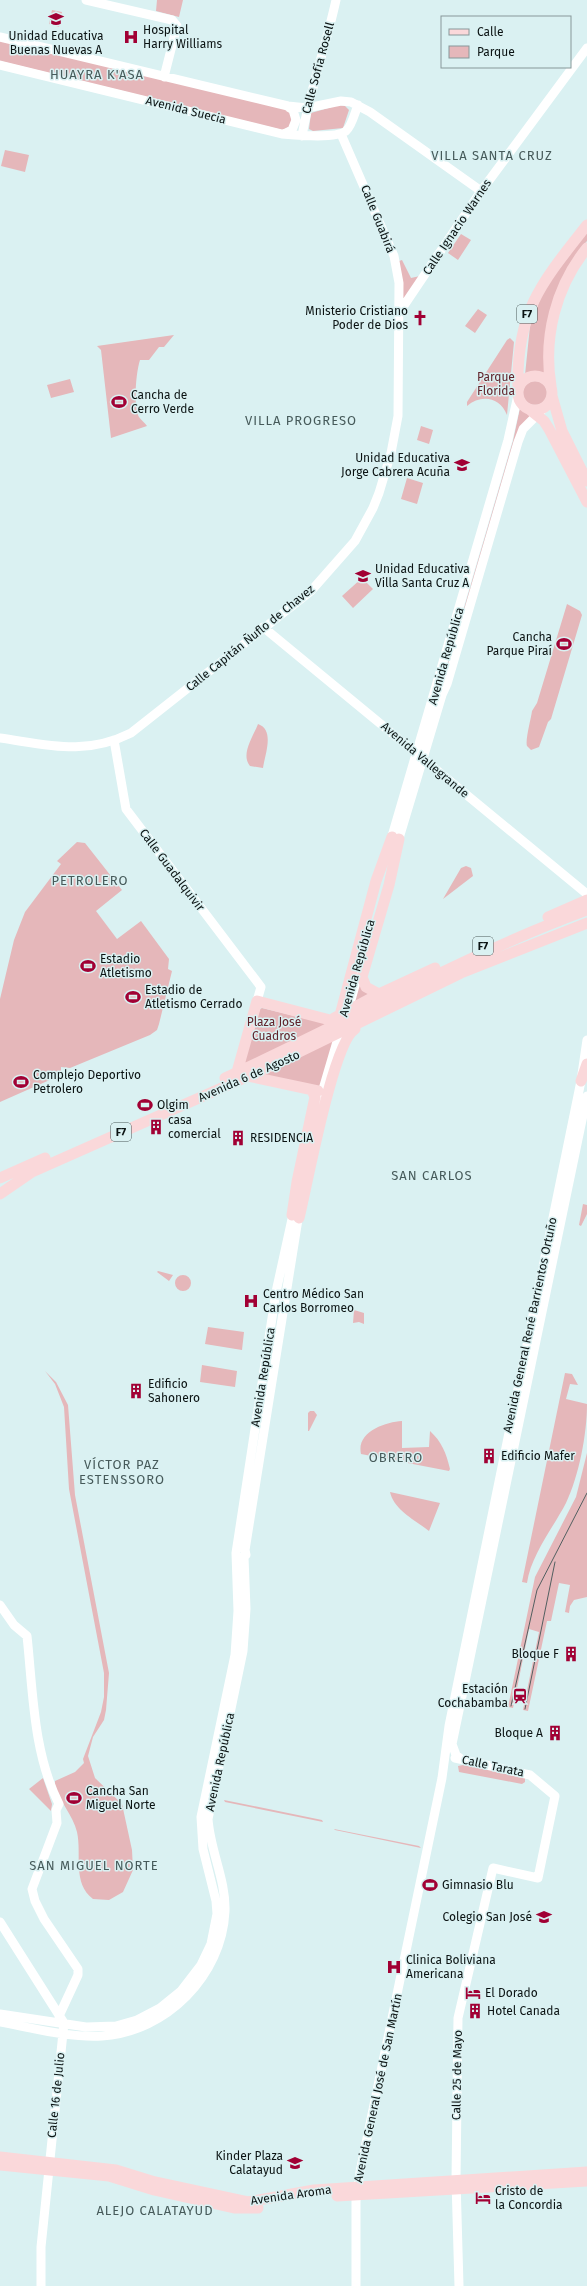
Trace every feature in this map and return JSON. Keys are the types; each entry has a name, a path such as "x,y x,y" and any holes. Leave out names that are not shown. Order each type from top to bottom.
{"main road":[{"path":"86,0 172,20 177,26 164,77"},
{"name":"Calle Sofía Rosell","path":"302,136 307,108 321,62 336,0"},
{"path":"0,37 288,106 307,108 345,100 358,105 481,191"},
{"name":"Calle Ignacio Warnes","path":"398,309 405,304 481,191 587,48"},
{"name":"Avenida Suecia","path":"0,65 282,134 302,136 341,134"},
{"path":"341,134 348,129 358,105"},
{"path":"282,134 292,130 296,120 293,110 288,106"},
{"name":"Calle Guabirá","path":"341,134 394,256 399,283 398,309"},
{"name":"F7","path":"518,391 521,346 530,308 538,291 552,270 587,225"},
{"name":"F7","path":"552,391 548,348 555,310 570,270 587,248"},
{"name":"Calle Capitán Ñuflo de Chavez","path":"0,738 74,748 99,746 131,733 263,627 311,591 355,540 373,508 391,453 396,426 398,309"},
{"path":"587,481 562,431 552,391 543,377 537,376 526,378 518,391 520,402 544,421 554,437 587,502"},
{"name":"Avenida República","path":"420,756 508,440 518,391"},
{"path":"533,412 545,407 552,391"},
{"name":"Avenida República","path":"0,2014 62,2024 90,2036 112,2035 137,2029 151,2023 172,2010 188,1995 208,1969 215,1956 223,1927 225,1900 211,1842 208,1819 243,1651 246,1595 241,1554 295,1217 314,1125 395,838 514,452 523,429 533,412"},
{"name":"Avenida Vallegrande","path":"263,627 587,894"},
{"name":"Calle Guadalquivir","path":"114,740 126,809 261,987 257,1001"},
{"name":"F7","path":"395,838 389,885 362,977 366,987 379,994 587,900"},
{"name":"F7","path":"334,1018 376,881 395,838"},
{"name":"Avenida 6 de Agosto","path":"0,1194 32,1172 248,1076 306,1045 545,925 587,910"},
{"name":"Avenida 6 de Agosto","path":"424,986 587,922"},
{"name":"F7","path":"328,1092 344,1042 354,1030 525,952 587,926"},
{"path":"334,1018 379,994"},
{"path":"238,1072 257,1001 334,1018 344,1027 354,1030"},
{"path":"334,1018 341,1030 344,1042"},
{"name":"Avenida General René Barrientos Ortuño","path":"476,1611 581,1081 587,1040"},
{"name":"Avenida 6 de Agosto","path":"0,1178 238,1072 306,1045"},
{"path":"581,1081 587,1064"},
{"path":"248,1076 328,1092 295,1217"},
{"path":"295,1217 297,1182 314,1097 312,1090"},
{"name":"Avenida General René Barrientos Ortuño","path":"476,1611 587,1096"},
{"name":"Calle 16 de Julio","path":"0,1605 14,1625 27,1636 36,1726 50,1787 59,1804 56,1810 57,1823 32,1889 35,1901 44,1919 76,1963 78,1975 62,2024 41,2247 40,2286"},
{"path":"461,1759 456,1755 452,1744 476,1611"},
{"name":"Avenida General José de San Martín","path":"356,2286 357,2191 446,1757 446,1743 476,1611"},
{"name":"Calle Tarata","path":"446,1757 530,1774 555,1796 538,1878 493,1868"},
{"name":"Calle 25 de Mayo","path":"459,2286 456,2185 459,2006 493,1868"},
{"path":"0,1922 62,2024"},
{"name":"Avenida República","path":"0,2022 62,2024"},
{"name":"Avenida Aroma","path":"0,2157 109,2176 154,2190 240,2209 260,2208 315,2197 357,2191 456,2185 587,2181"},
{"name":"Avenida Aroma","path":"0,2165 49,2166"},
{"name":"Avenida Aroma","path":"456,2185 587,2172"}],"green space":[{"path":"157,0 183,0 179,17 156,11"},
{"path":"52,10 62,12 59,27 49,24"},
{"path":"0,41 289,110 291,113 291,126 282,130 0,61"},
{"path":"339,105 345,106 349,110 343,128 313,131 309,129 311,113"},
{"path":"5,150 29,155 25,172 1,166"},
{"path":"587,232 587,241 579,250 544,344 544,373 535,371 525,375 530,326 544,289"},
{"path":"461,234 471,240 458,260 448,253"},
{"path":"402,260 411,278 420,276 402,301 399,261"},
{"path":"478,309 487,315 475,333 465,326"},
{"path":"174,335 164,347 159,347 149,360 140,360 136,380 136,405 139,417 147,426 111,438 101,350 97,346"},
{"name":"Parque Florida","path":"510,338 514,342 507,415 500,404 490,399 478,400 467,406 467,402 507,340"},
{"path":"70,379 74,392 51,398 47,385"},
{"path":"535,381 544,384 547,393 544,402 535,405 526,402 523,393 526,384"},
{"path":"520,408 531,414 446,678 444,677 513,441"},
{"path":"421,426 433,430 429,444 417,440"},
{"path":"407,478 423,483 417,504 401,499"},
{"path":"362,578 373,589 353,608 342,596"},
{"path":"567,604 580,611 582,615 551,719 548,722 539,747 531,750 527,746 527,734 532,711 537,703"},
{"path":"258,724 263,727 268,737 263,768 250,766 246,756"},
{"name":"Estadio Atletismo","path":"77,842 85,843 122,890 96,911 117,939 141,921 169,959 168,969 172,971 159,1024 157,1030 150,1035 70,1068 61,1067 61,1075 0,1102 0,999 14,940 25,912 61,864 57,861"},
{"path":"466,866 471,868 473,876 443,899 461,868"},
{"path":"350,982 362,985 369,994 345,1008"},
{"name":"Plaza José Cuadros","path":"262,1008 336,1026 328,1091 260,1075 242,1067 260,1009"},
{"path":"583,1204 587,1205 587,1214 581,1226 579,1225"},
{"path":"157,1272 173,1275 169,1281"},
{"path":"183,1275 190,1280 191,1283 186,1290 183,1291 176,1286 175,1283 180,1276"},
{"path":"354,1310 364,1313 364,1324 359,1322 353,1323"},
{"path":"208,1327 244,1332 242,1350 205,1344"},
{"path":"202,1365 237,1371 235,1387 200,1382"},
{"path":"45,1371 56,1382 68,1405 75,1495 109,1673 104,1720 93,1737 88,1756 95,1778 122,1804 132,1850 133,1870 123,1892 109,1900 93,1899 82,1885 79,1868 77,1832 55,1785 55,1781 75,1772 84,1763 83,1759 101,1712 104,1697 104,1673 69,1489 64,1407 55,1384"},
{"path":"565,1373 572,1374 578,1385 570,1384 566,1399 587,1404 584,1441 571,1492 533,1562 527,1583 522,1582"},
{"path":"310,1411 314,1411 317,1415 308,1431 308,1413"},
{"path":"402,1421 402,1448 429,1447 430,1431 438,1439 443,1448 450,1469 449,1471 361,1454 361,1446 367,1434 388,1423"},
{"path":"587,1453 587,1597 574,1600 570,1606 569,1613 565,1612 570,1585 559,1583 551,1621 547,1621 528,1711 523,1710 539,1632 529,1629 513,1708 508,1707 535,1577 576,1497"},
{"path":"390,1492 440,1503 429,1531 400,1509 392,1498"},
{"path":"463,1765 525,1776 525,1782 522,1784 459,1772 458,1766"},
{"path":"43,1778 52,1804 51,1811 29,1789"},
{"path":"224,1800 322,1820 323,1822 225,1802"},
{"path":"334,1829 419,1846 421,1848 335,1830"}],"tram line":[{"path":"511,1706 537,1590 587,1493"},
{"path":"525,1709 555,1562"}],"place":[{"name":"Unidad Educativa Buenas Nuevas A","path":"56,19"},
{"name":"Hospital Harry Williams","path":"131,37"},
{"name":"Mnisterio Cristiano Poder de Dios","path":"420,318"},
{"name":"Cancha de Cerro Verde","path":"119,402"},
{"name":"Unidad Educativa Jorge Cabrera Acuña","path":"462,465"},
{"name":"Unidad Educativa Villa Santa Cruz A","path":"363,576"},
{"name":"Cancha Parque Piraí","path":"564,644"},
{"name":"Estadio Atletismo","path":"88,966"},
{"name":"Estadio de Atletismo Cerrado","path":"133,997"},
{"name":"Complejo Deportivo Petrolero","path":"21,1082"},
{"name":"Olgim","path":"145,1105"},
{"name":"casa comercial","path":"156,1127"},
{"name":"RESIDENCIA","path":"238,1138"},
{"name":"Centro Médico San Carlos Borromeo","path":"251,1301"},
{"name":"Edificio Sahonero","path":"136,1391"},
{"name":"Edificio Mafer","path":"489,1456"},
{"name":"Bloque F","path":"571,1654"},
{"name":"Estación Cochabamba","path":"520,1696"},
{"name":"Bloque A","path":"555,1733"},
{"name":"Cancha San Miguel Norte","path":"74,1798"},
{"name":"Gimnasio Blu","path":"430,1885"},
{"name":"Colegio San José","path":"544,1917"},
{"name":"Clinica Boliviana Americana","path":"394,1967"},
{"name":"El Dorado","path":"473,1993"},
{"name":"Hotel Canada","path":"475,2011"},
{"name":"Kinder Plaza Calatayud","path":"295,2163"},
{"name":"Cristo de la Concordia","path":"483,2198"}],"district":[{"name":"HUAYRA K'ASA","path":"97,74"},
{"name":"VILLA SANTA CRUZ","path":"492,155"},
{"name":"VILLA PROGRESO","path":"301,420"},
{"name":"PETROLERO","path":"90,880"},
{"name":"SAN CARLOS","path":"432,1175"},
{"name":"OBRERO","path":"396,1457"},
{"name":"VÍCTOR PAZ ESTENSSORO","path":"122,1472"},
{"name":"SAN MIGUEL NORTE","path":"94,1865"},
{"name":"ALEJO CALATAYUD","path":"155,2210"}]}
